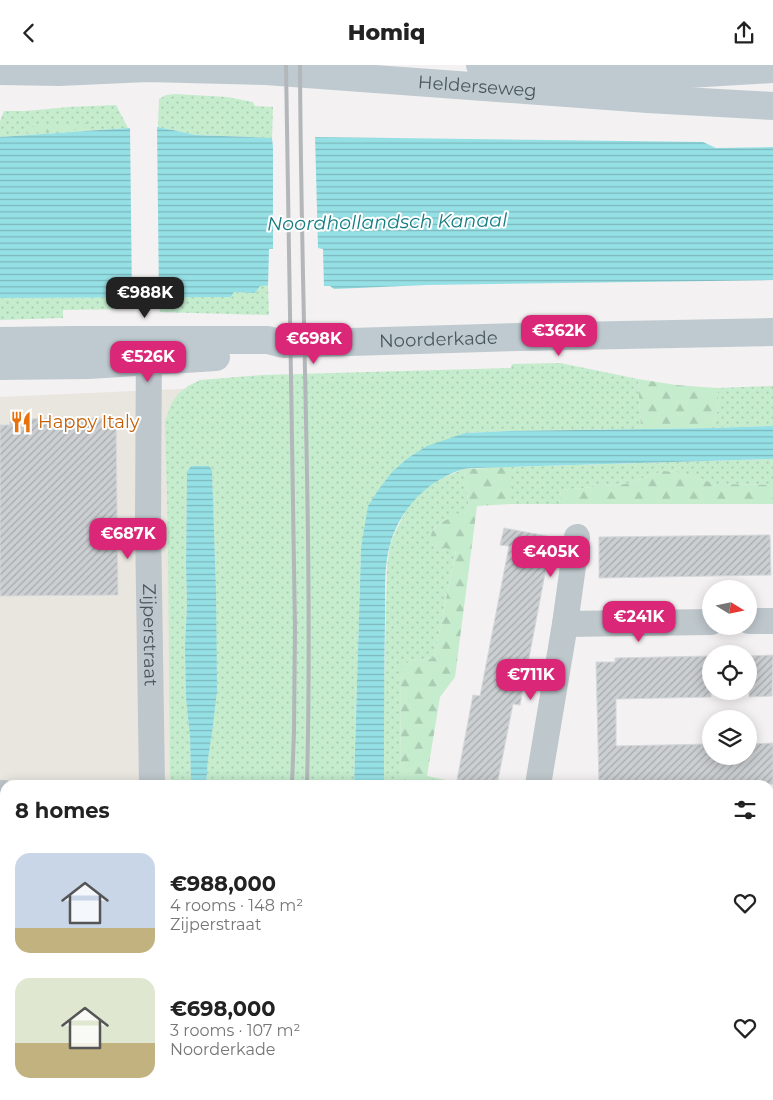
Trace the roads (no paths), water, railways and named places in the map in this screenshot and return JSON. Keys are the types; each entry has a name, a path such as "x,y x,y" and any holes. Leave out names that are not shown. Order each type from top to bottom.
{"main road":[{"name":"Helderseweg","path":"480,65 671,75 732,68 769,75"},
{"name":"Helderseweg","path":"0,71 65,72 147,68 266,71 648,99 773,106"},
{"path":"729,103 732,68"},
{"name":"Noorderkade","path":"0,341 73,339 149,346 268,339 283,344 773,331"},
{"name":"Noorderkade","path":"0,366 88,365 149,346"}],"street":[{"name":"Zijperstraat","path":"149,346 148,534 152,780"},
{"path":"539,780 566,624 577,537"},
{"path":"758,621 773,621"},
{"path":"566,624 702,622"}],"water":[{"name":"Noordhollandsch Kanaal","path":"158,127 196,135 272,138 274,156 315,155 315,137 703,142 716,148 773,147 773,280 427,285 334,289 330,286 315,286 316,262 275,262 276,285 260,286 255,293 234,292 231,297 0,298 0,137"},
{"path":"773,426 773,459 470,468 451,474 427,488 408,508 400,520 394,532 386,563 384,780 354,780 361,548 368,506 392,472 408,458 427,446 465,433"},
{"path":"191,466 209,466 212,470 217,691 206,780 191,780 185,646 187,603 187,472"}],"railway":[{"path":"286,65 295,628 292,780"},
{"path":"300,65 309,605 307,780"}],"place":[{"name":"Happy Italy","path":"21,422"}]}
